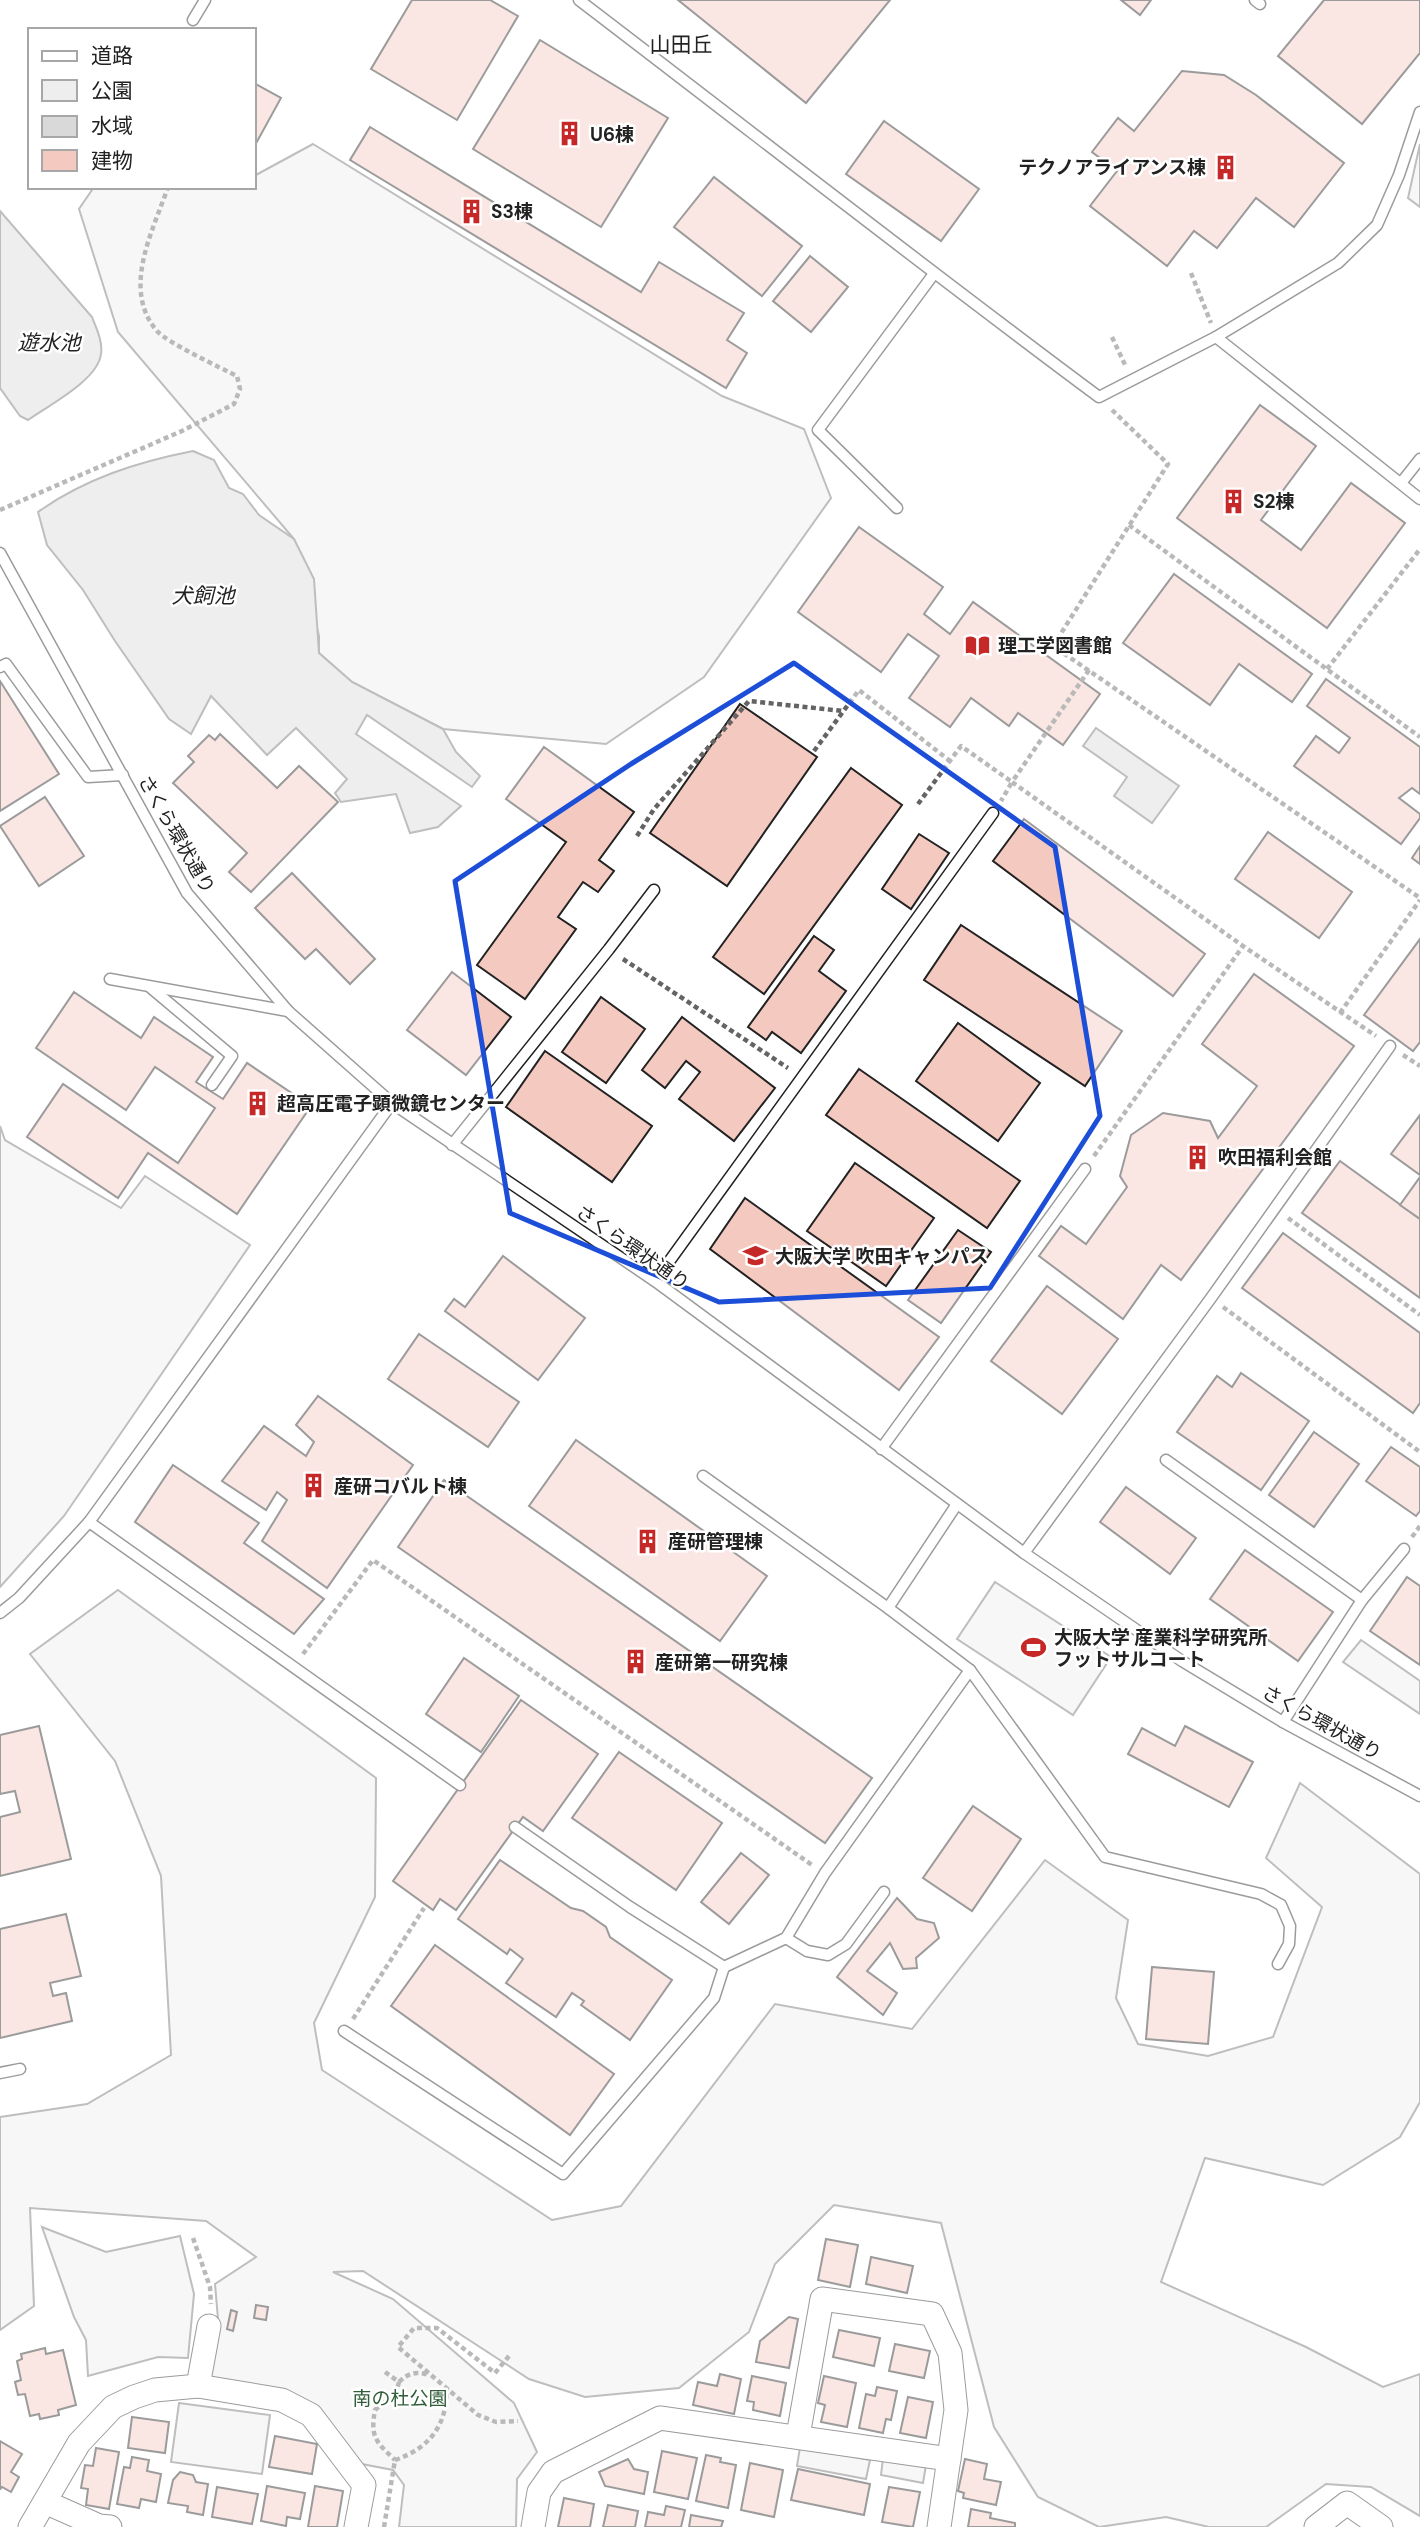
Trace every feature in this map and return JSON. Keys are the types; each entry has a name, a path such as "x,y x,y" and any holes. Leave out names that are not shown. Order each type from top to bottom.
{"street":[{"path":"798,2437 822,2299 932,2314 950,2353 956,2410 939,2527"},
{"path":"198,2386 209,2326"},
{"path":"30,2527 79,2443 113,2407 156,2390 198,2386 282,2400 311,2416 364,2485 356,2527"},
{"path":"533,2527 539,2492 553,2472 660,2418 949,2459"},
{"path":"45,2502 99,2526 110,2527"},
{"path":"1316,2527 1346,2503 1381,2527"}],"lane":[{"path":"193,20 205,0"},
{"path":"579,0 933,275 1099,397 1216,337 1338,263 1377,225 1399,175 1420,112"},
{"path":"897,508 818,430 933,275"},
{"path":"1216,337 1420,499"},
{"path":"1401,483 1420,459"},
{"name":"さくら環状通り","path":"0,553 187,892 288,1011 392,1103 655,1282 1024,1553 1182,1661 1283,1722 1420,1797"},
{"path":"0,667 6,664 88,777 124,775"},
{"path":"655,1282 993,813"},
{"path":"452,1145 654,890"},
{"path":"110,979 288,1011"},
{"path":"149,986 232,1056 212,1085"},
{"path":"1024,1553 1211,1298 1390,1046"},
{"path":"0,1613 19,1598 89,1522 392,1103"},
{"path":"881,1449 1085,1169"},
{"path":"1166,1460 1362,1600"},
{"path":"702,1476 888,1608 970,1670 1105,1857 1261,1894 1281,1905 1290,1927 1289,1944 1278,1964"},
{"path":"888,1608 957,1504"},
{"path":"89,1522 460,1785"},
{"path":"1283,1722 1362,1600 1404,1549"},
{"path":"345,2031 564,2174 714,1998 724,1967 786,1938 825,1873 970,1670"},
{"path":"515,1827 630,1907 724,1967"},
{"path":"786,1938 807,1951 828,1955 846,1944 884,1892"},
{"path":"0,2073 20,2069"}],"path":[{"path":"0,510 182,431 234,404 240,389 237,376 158,332 145,311 139,271 167,189"},
{"path":"1191,274 1216,337"},
{"path":"1112,337 1133,380"},
{"path":"1099,397 1168,464 1053,646 1420,899 1340,1013"},
{"path":"1129,526 1420,737"},
{"path":"1327,669 1420,550"},
{"path":"1012,782 1089,670"},
{"path":"859,690 950,761"},
{"path":"859,690 830,730 814,751 822,741 829,731 836,721 843,711 859,690"},
{"path":"637,836 654,809 750,701 843,711"},
{"path":"918,804 961,746 1243,946 1420,1066"},
{"path":"1085,1169 1243,946"},
{"path":"609,949 803,1079"},
{"path":"1274,1208 1420,1315"},
{"path":"1211,1298 1420,1452"},
{"path":"294,1666 373,1560 825,1873"},
{"path":"345,2031 424,1908"},
{"path":"193,2238 210,2287 209,2326"},
{"path":"509,2356 495,2373 438,2328 414,2328 398,2347 478,2415 496,2422 518,2420"},
{"path":"385,2372 399,2382"},
{"path":"395,2460 377,2443 372,2428 375,2410 396,2393 399,2382 407,2374 419,2372 432,2376"},
{"path":"395,2460 410,2455 442,2422 447,2407 447,2387"},
{"path":"384,2527 395,2460"}],"highlighted area":[{"path":"794,663 1055,847 1100,1116 990,1288 719,1302 510,1213 455,881 631,764"}],"green space":[{"path":"313,144 722,396 804,429 831,498 704,677 606,744 443,729 352,682 319,653 319,636 294,539 118,332 79,209 93,189 256,189 256,175"},
{"path":"1420,144 1420,207 1408,198"},
{"path":"0,1126 5,1140 121,1208 145,1176 250,1245 64,1516 0,1587"},
{"name":"大阪大学 産業科学研究所 フットサルコート","path":"995,1582 1111,1657 1073,1715 957,1639"},
{"name":"南の杜公園","path":"118,1590 376,1778 375,1897 314,2023 322,2070 552,2220 621,2206 775,2004 912,2029 1045,1860 1128,1920 1116,1998 1138,2044 1208,2056 1273,2037 1322,1907 1266,1858 1300,1783 1420,1874 1420,2102 1400,2137 1323,2185 1205,2158 1161,2282 1306,2347 1383,2387 1420,2374 1420,2516 1371,2487 1326,2484 1266,2527 1209,2527 1166,2517 1099,2527 1038,2497 994,2427 941,2223 834,2205 775,2264 749,2332 679,2388 585,2397 529,2379 363,2271 333,2272 393,2299 514,2403 537,2452 517,2479 516,2527 399,2527 404,2485 393,2470 362,2464 315,2406 208,2379 218,2319 215,2284 256,2257 206,2221 30,2208 34,2306 0,2330 0,2117 87,2104 171,2055 161,1876 115,1761 30,1654"}],"shaded area":[{"path":"1361,1640 1420,1681 1420,1714 1343,1662"},
{"path":"42,2227 106,2252 180,2236 194,2294 188,2358 158,2357 88,2376 86,2340 74,2317"},
{"path":"179,2403 270,2415 262,2474 171,2462"},
{"path":"800,2447 870,2460 866,2479 797,2466"},
{"path":"883,2458 926,2465 923,2483 881,2475"}],"water":[{"name":"遊水池","path":"0,211 92,317 101,344 98,364 91,373 71,391 28,420 20,416 0,388"},
{"name":"犬飼池","path":"193,451 214,460 229,488 243,494 259,515 294,539 314,579 319,653 352,682 443,729 456,752 480,776 472,787 367,715 356,734 461,806 438,827 410,833 396,794 341,802 335,793 347,779 296,728 267,755 211,696 191,734 169,719 83,590 47,545 38,512 56,500 112,473"},
{"path":"1096,728 1179,786 1152,823 1114,796 1127,777 1083,746"}],"building":[{"path":"412,0 490,0 518,16 457,120 371,69"},
{"path":"678,0 890,0 806,103"},
{"path":"1121,0 1151,0 1140,15"},
{"path":"1324,0 1420,0 1420,53 1362,124 1278,56"},
{"name":"U6棟","path":"540,40 668,118 601,227 473,149"},
{"name":"テクノアライアンス棟","path":"1182,71 1224,75 1256,95 1344,163 1294,227 1256,198 1217,248 1194,231 1167,266 1090,206 1117,171 1092,152 1118,118 1134,131"},
{"path":"256,84 281,98 256,143"},
{"path":"884,121 979,189 941,241 846,174"},
{"name":"S3棟","path":"370,127 641,292 659,262 744,313 727,340 747,353 726,388 350,160"},
{"path":"714,177 802,246 762,296 674,227"},
{"path":"810,256 848,287 811,332 773,301"},
{"name":"S2棟","path":"1260,405 1316,446 1261,520 1301,550 1351,483 1405,523 1327,628 1177,518"},
{"name":"理工学図書館","path":"859,527 943,587 924,614 950,634 973,602 1100,694 1063,745 1018,713 1009,726 971,698 950,727 909,698 939,656 908,634 881,672 798,612"},
{"path":"1174,574 1312,674 1292,702 1239,664 1210,705 1123,643"},
{"path":"1326,679 1420,747 1420,794 1412,788 1399,798 1420,814 1420,818 1401,844 1294,766 1316,736 1339,753 1350,738 1307,706"},
{"path":"0,681 59,774 0,811"},
{"path":"740,704 817,757 727,886 650,833"},
{"path":"220,734 277,788 299,766 338,802 251,892 229,872 247,853 173,783 194,762 188,756 209,735 215,740"},
{"path":"544,747 634,812 599,860 614,871 598,892 583,882 558,917 576,929 525,999 477,965 566,842 506,799"},
{"path":"851,768 902,805 764,994 713,957"},
{"path":"45,797 84,856 39,886 0,826"},
{"path":"1024,819 1205,954 1173,996 993,861"},
{"path":"1268,832 1352,892 1319,938 1235,879"},
{"path":"919,834 949,853 911,909 882,889"},
{"path":"1420,846 1420,864 1412,858"},
{"path":"292,873 375,959 350,984 316,949 305,959 255,908"},
{"path":"961,925 1122,1031 1085,1086 924,980"},
{"path":"814,936 834,950 819,971 846,991 801,1053 772,1032 766,1040 748,1027"},
{"path":"1420,939 1420,1042 1413,1051 1364,1015"},
{"path":"452,972 511,1017 466,1075 407,1030"},
{"name":"吹田福利会館","path":"1254,974 1354,1046 1181,1280 1161,1265 1123,1319 1039,1256 1061,1226 1086,1244 1127,1187 1120,1176 1131,1135 1163,1113 1210,1121 1218,1138 1257,1086 1202,1044"},
{"name":"超高圧電子顕微鏡センター","path":"74,992 141,1038 154,1017 213,1057 196,1082 223,1099 247,1063 311,1106 237,1214 148,1153 118,1198 27,1137 63,1084 178,1163 215,1108 155,1067 126,1110 36,1048"},
{"path":"601,997 645,1029 606,1083 562,1052"},
{"path":"682,1017 775,1088 734,1141 679,1099 700,1072 686,1061 665,1088 642,1070"},
{"path":"958,1023 1040,1083 998,1141 916,1081"},
{"path":"545,1051 652,1126 612,1182 506,1107"},
{"path":"859,1069 1020,1181 987,1228 826,1115"},
{"path":"1420,1115 1420,1175 1391,1154"},
{"path":"1340,1161 1420,1219 1420,1298 1302,1213"},
{"path":"855,1163 934,1218 886,1286 807,1231"},
{"path":"1420,1177 1420,1219 1400,1205"},
{"path":"745,1198 939,1337 899,1390 710,1249"},
{"path":"958,1230 991,1252 941,1323 908,1300"},
{"path":"1283,1233 1420,1333 1420,1403 1413,1413 1242,1288"},
{"path":"503,1256 585,1318 538,1380 445,1311 454,1299 465,1307"},
{"path":"1047,1286 1118,1339 1062,1414 991,1361"},
{"path":"419,1334 519,1402 488,1447 388,1379"},
{"path":"1241,1373 1309,1421 1261,1490 1177,1432 1217,1376 1232,1387"},
{"name":"産研コバルト棟","path":"318,1396 413,1465 327,1588 262,1541 287,1500 277,1492 266,1510 222,1481 264,1426 306,1456 314,1442 296,1425"},
{"path":"1314,1432 1359,1464 1314,1527 1269,1495"},
{"name":"産研管理棟","path":"576,1440 767,1576 720,1641 529,1506"},
{"path":"1391,1447 1420,1467 1420,1511 1416,1516 1366,1481"},
{"path":"173,1465 259,1523 244,1543 324,1599 294,1634 135,1522"},
{"name":"産研第一研究棟","path":"444,1480 872,1778 825,1843 398,1547"},
{"path":"1126,1487 1196,1538 1170,1574 1100,1522"},
{"path":"1245,1550 1333,1612 1298,1661 1210,1599"},
{"path":"1407,1577 1420,1586 1420,1665 1370,1631"},
{"path":"464,1658 519,1696 481,1752 426,1714"},
{"path":"521,1700 598,1754 543,1831 523,1817 456,1910 440,1899 433,1910 393,1881"},
{"path":"39,1726 71,1859 0,1876 0,1817 20,1812 15,1791 0,1794 0,1735"},
{"path":"1185,1726 1253,1762 1229,1807 1128,1754 1142,1728 1175,1746"},
{"path":"619,1752 722,1823 676,1890 572,1818"},
{"path":"973,1806 1021,1839 972,1911 923,1878"},
{"path":"741,1853 769,1875 729,1924 701,1902"},
{"path":"500,1860 571,1908 583,1911 606,1927 610,1937 672,1980 630,2040 581,2005 584,2001 572,1993 556,2017 506,1983 523,1959 510,1949 507,1954 458,1919"},
{"path":"897,1898 917,1919 934,1923 939,1938 916,1958 917,1968 903,1969 890,1943 867,1971 897,1993 883,2015 837,1977"},
{"path":"66,1914 81,1976 50,1983 53,1996 66,1993 72,2021 0,2038 0,1929"},
{"path":"435,1945 614,2074 570,2135 391,2006"},
{"path":"1152,1967 1214,1972 1208,2044 1146,2039"},
{"path":"826,2239 858,2245 850,2287 818,2280"},
{"path":"871,2257 913,2266 907,2293 866,2284"},
{"path":"256,2305 268,2307 266,2320 254,2318"},
{"path":"231,2310 237,2312 233,2331 227,2329"},
{"path":"789,2317 798,2319 789,2368 756,2362 760,2341"},
{"path":"839,2330 880,2338 874,2366 833,2357"},
{"path":"895,2344 930,2351 924,2378 889,2371"},
{"path":"45,2348 46,2354 63,2350 76,2405 58,2410 59,2415 40,2419 39,2414 30,2416 25,2394 18,2395 15,2382 21,2380 17,2361 22,2359 21,2354"},
{"path":"720,2374 741,2379 734,2414 693,2405 698,2382 717,2386"},
{"path":"752,2376 786,2383 780,2416 753,2410 754,2402 747,2401"},
{"path":"824,2376 856,2383 847,2427 821,2422 825,2405 818,2403"},
{"path":"877,2387 897,2391 891,2420 886,2419 883,2433 859,2428 866,2394 875,2396"},
{"path":"908,2397 933,2402 926,2438 900,2433"},
{"path":"132,2417 169,2422 165,2453 128,2448"},
{"path":"275,2436 317,2444 312,2474 269,2467"},
{"path":"0,2441 22,2454 11,2472 19,2477 11,2492 2,2487 0,2489"},
{"path":"96,2448 119,2452 109,2509 86,2505 88,2489 81,2488 85,2465 93,2466"},
{"path":"662,2451 697,2458 688,2499 654,2492"},
{"path":"706,2455 721,2458 720,2462 736,2465 728,2508 696,2501"},
{"path":"132,2457 149,2460 147,2471 161,2474 156,2502 141,2499 139,2508 117,2504 124,2467 130,2468"},
{"path":"628,2459 634,2469 648,2472 644,2494 605,2486 599,2472"},
{"path":"965,2459 987,2464 984,2479 1001,2482 996,2505 963,2498 964,2493 958,2491"},
{"path":"750,2463 783,2470 774,2517 741,2510"},
{"path":"798,2469 870,2484 864,2515 791,2500"},
{"path":"180,2472 193,2475 196,2482 208,2484 203,2515 187,2512 188,2506 168,2503 173,2480"},
{"path":"267,2486 305,2493 300,2519 287,2517 286,2526 261,2521"},
{"path":"315,2486 343,2491 337,2527 308,2527"},
{"path":"217,2487 258,2494 252,2524 212,2517"},
{"path":"889,2487 920,2492 913,2527 882,2522"},
{"path":"564,2498 594,2504 590,2527 558,2527"},
{"path":"608,2505 638,2511 635,2527 603,2527"},
{"path":"666,2506 685,2510 681,2527 645,2527 648,2512 664,2515"},
{"path":"971,2509 991,2513 990,2518 1015,2523 1015,2527 968,2527"},
{"path":"691,2515 723,2521 721,2527 689,2527"}],"place":[{"name":"U6棟","path":"570,134"},
{"name":"テクノアライアンス棟","path":"1226,167"},
{"name":"S3棟","path":"471,211"},
{"name":"S2棟","path":"1233,501"},
{"name":"理工学図書館","path":"978,645"},
{"name":"超高圧電子顕微鏡センター","path":"257,1103"},
{"name":"吹田福利会館","path":"1198,1157"},
{"name":"大阪大学 吹田キャンパス","path":"755,1256"},
{"name":"産研コバルト棟","path":"314,1486"},
{"name":"産研管理棟","path":"648,1541"},
{"name":"大阪大学 産業科学研究所 フットサルコート","path":"1034,1648"},
{"name":"産研第一研究棟","path":"635,1662"}],"district":[{"name":"山田丘","path":"681,45"}]}
